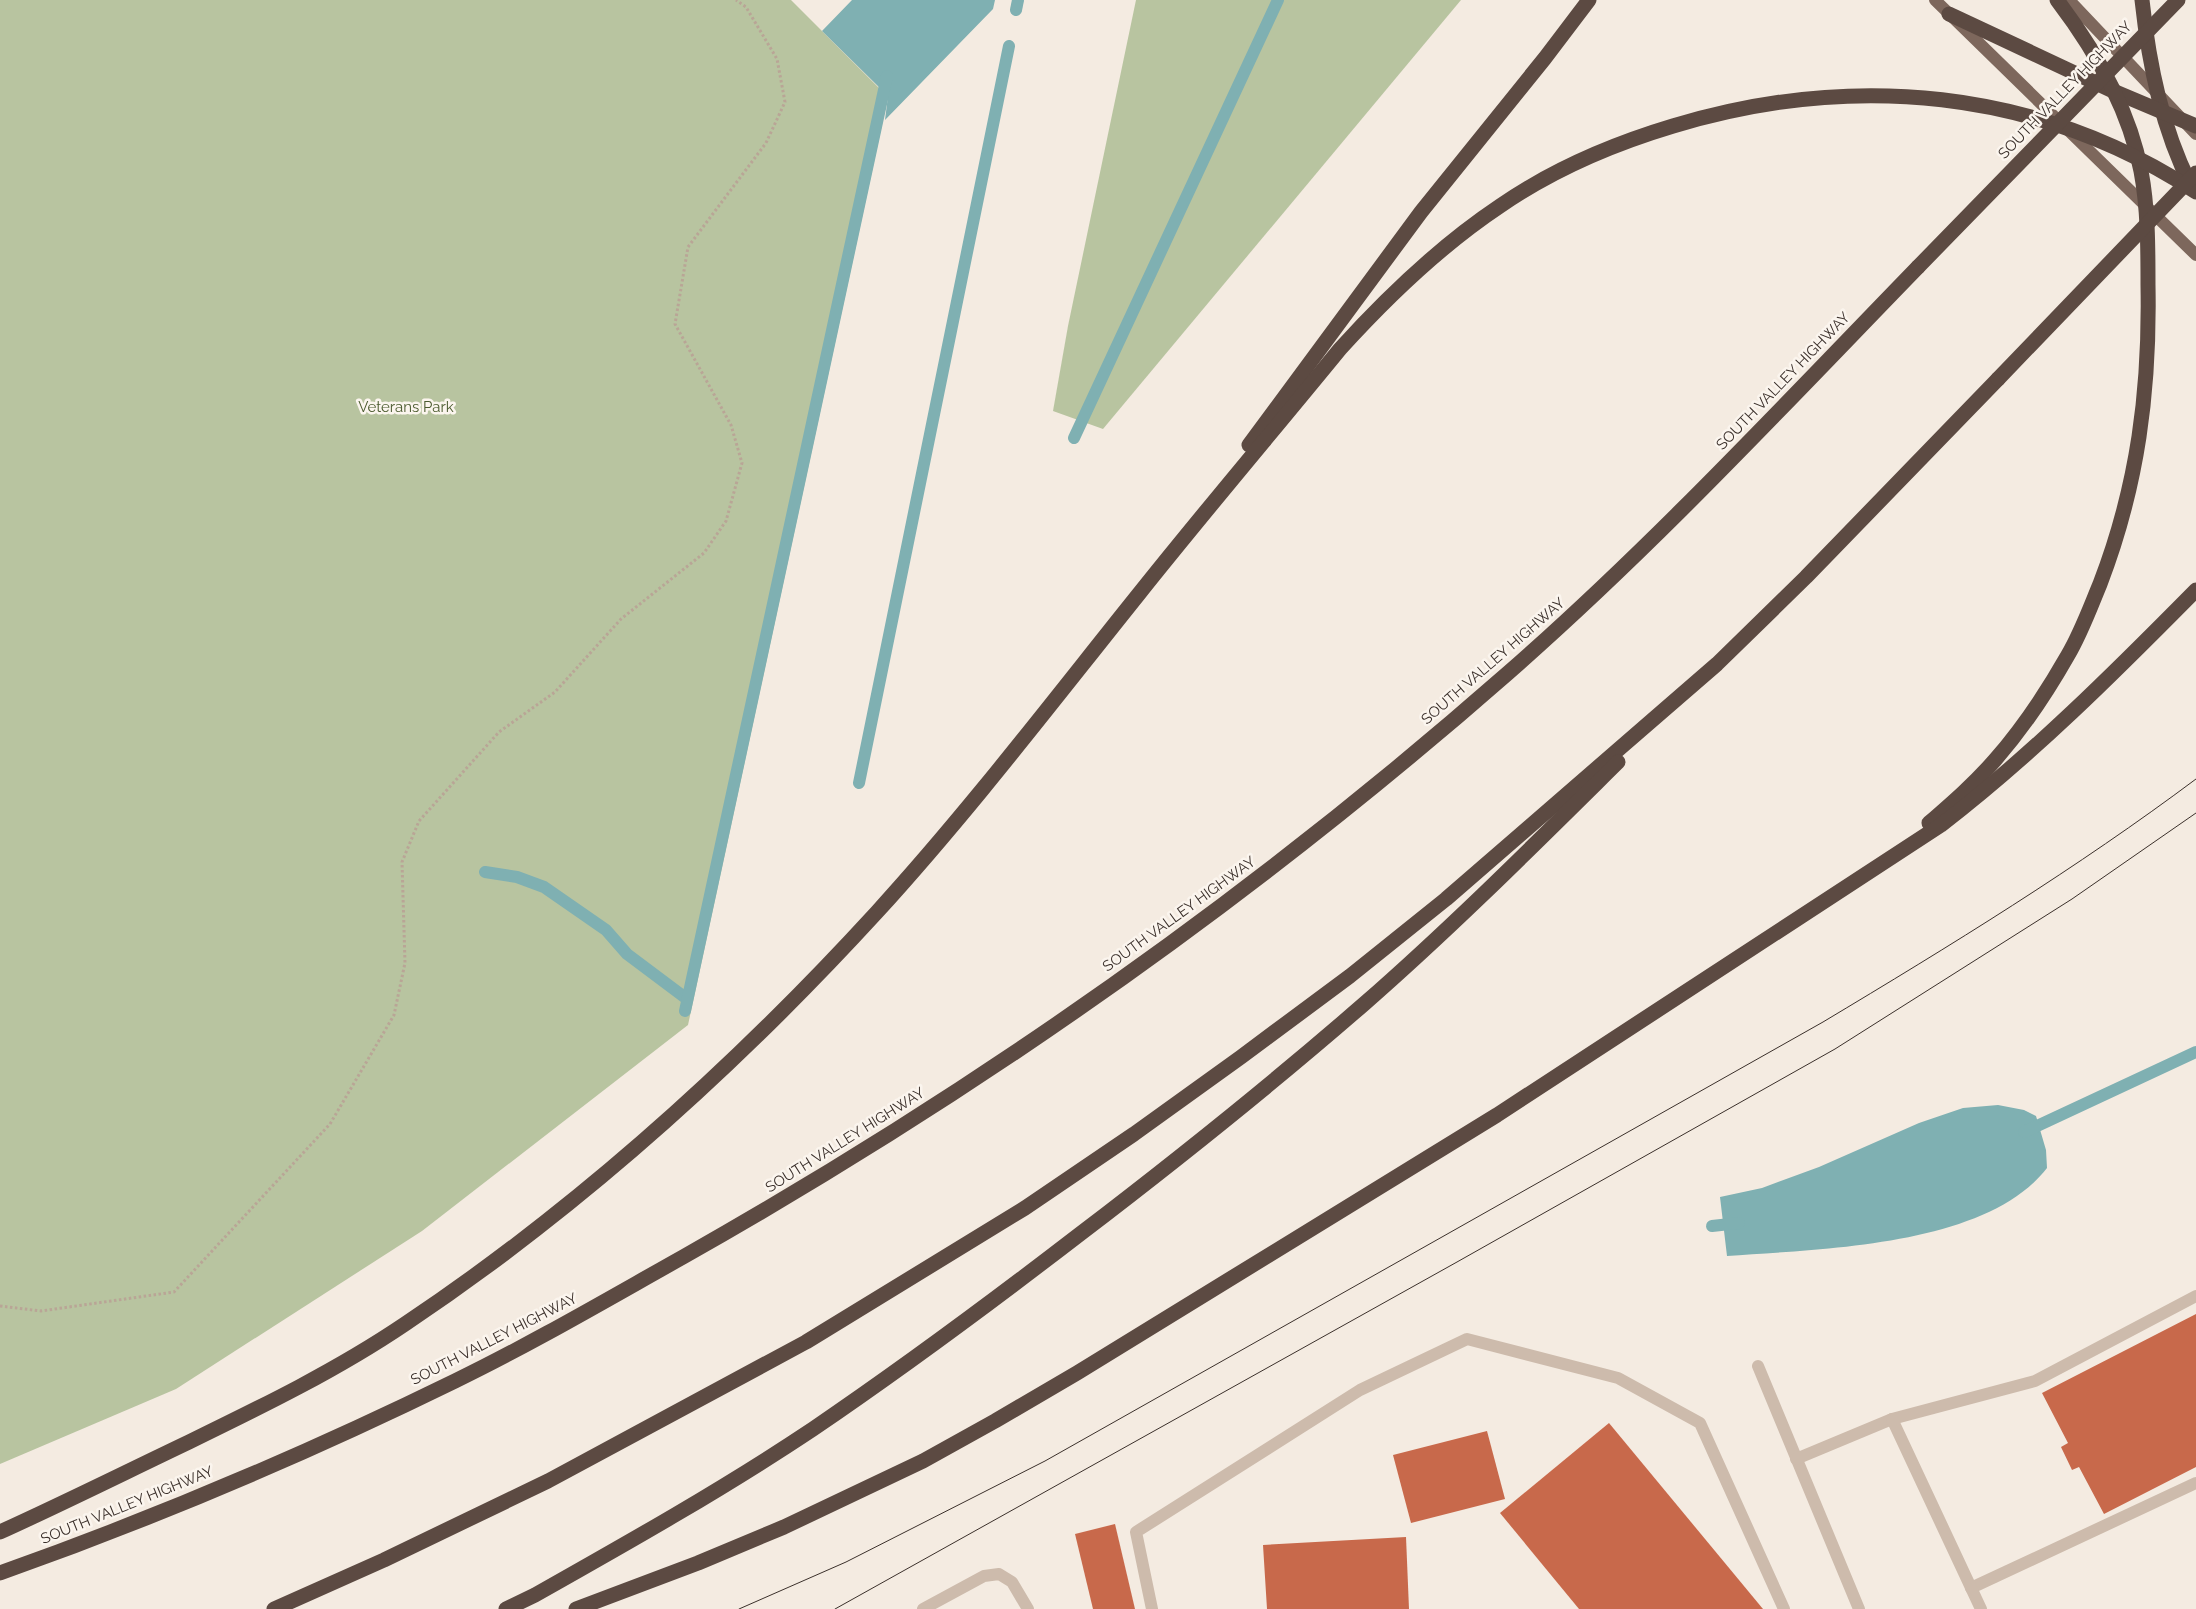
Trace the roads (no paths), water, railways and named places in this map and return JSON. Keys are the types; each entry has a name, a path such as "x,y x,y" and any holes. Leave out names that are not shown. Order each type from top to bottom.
{"highway":[{"path":"1158,569 1403,236 1589,0"},
{"path":"1853,882 1927,825 1994,761 2022,727 2045,694 2070,653 2089,613 2108,562 2133,475 2141,435 2149,314 2145,205 2130,131 2113,91 2094,55 2057,0"},
{"path":"2142,0 2147,49 2156,92 2170,138 2195,193"},
{"name":"SOUTH VALLEY HIGHWAY","path":"0,1573 200,1495 332,1439 459,1379 586,1312 754,1217 867,1149 989,1070 1203,919 1303,843 1508,673 1596,594 1688,504 2178,0"},
{"path":"1949,14 2113,91 2190,124"},
{"path":"0,1532 258,1409 336,1367 402,1327 448,1295 622,1162 744,1049 880,908 1043,713 1158,569 1340,349 1405,281 1436,253 1502,204 1572,165 1651,133 1740,108 1786,100 1834,96 1930,98 1998,109 2032,117 2067,129 2137,158 2195,193"},
{"path":"506,1609 544,1590 714,1492 810,1430 910,1361 1176,1160 1358,1009 1490,889 1806,577 2196,173"},
{"path":"576,1609 698,1563 784,1527 923,1461 1094,1363 1497,1114 1941,825 1982,794 2070,713 2196,590"},
{"path":"274,1609 393,1556 548,1481 654,1425 806,1342 1025,1208 1241,1057 1350,976 1446,899 1717,664"}],"main road":[{"path":"1935,0 2196,255"},
{"path":"2069,0 2156,92 2190,124 2196,134"}],"lane":[{"path":"1796,1459 1892,1419 2034,1382 2196,1296"},
{"path":"1152,1609 1136,1532 1360,1390 1467,1339 1618,1378 1700,1422 1784,1609"},
{"path":"1758,1366 1859,1609"},
{"path":"1892,1419 1981,1609"},
{"path":"1971,1588 2196,1483"},
{"path":"923,1609 984,1576 999,1574 1012,1582 1028,1609"}],"water":[{"path":"852,0 995,0 993,9 885,120 888,96 822,31"},
{"path":"1998,1105 2024,1110 2036,1116 2046,1150 2047,1168 2020,1194 1984,1214 1943,1229 1899,1239 1853,1246 1727,1256 1720,1197 1762,1188 1819,1167 1919,1123 1963,1108"}],"waterway":[{"path":"1016,10 1018,0"},
{"path":"1074,438 1278,0"},
{"path":"859,783 1009,46"},
{"path":"685,1011 887,76"},
{"path":"485,872 517,877 544,887 606,930 627,954 687,999"},
{"path":"2024,1132 2196,1052"},
{"path":"1712,1226 1739,1223"}],"tram line":[{"path":"739,1609 846,1562 1045,1461 1823,1022 2059,875 2196,779"},
{"path":"835,1609 1835,1049 2072,899 2196,813"}],"park label":[{"name":"Veterans Park","path":"406,407"}]}
